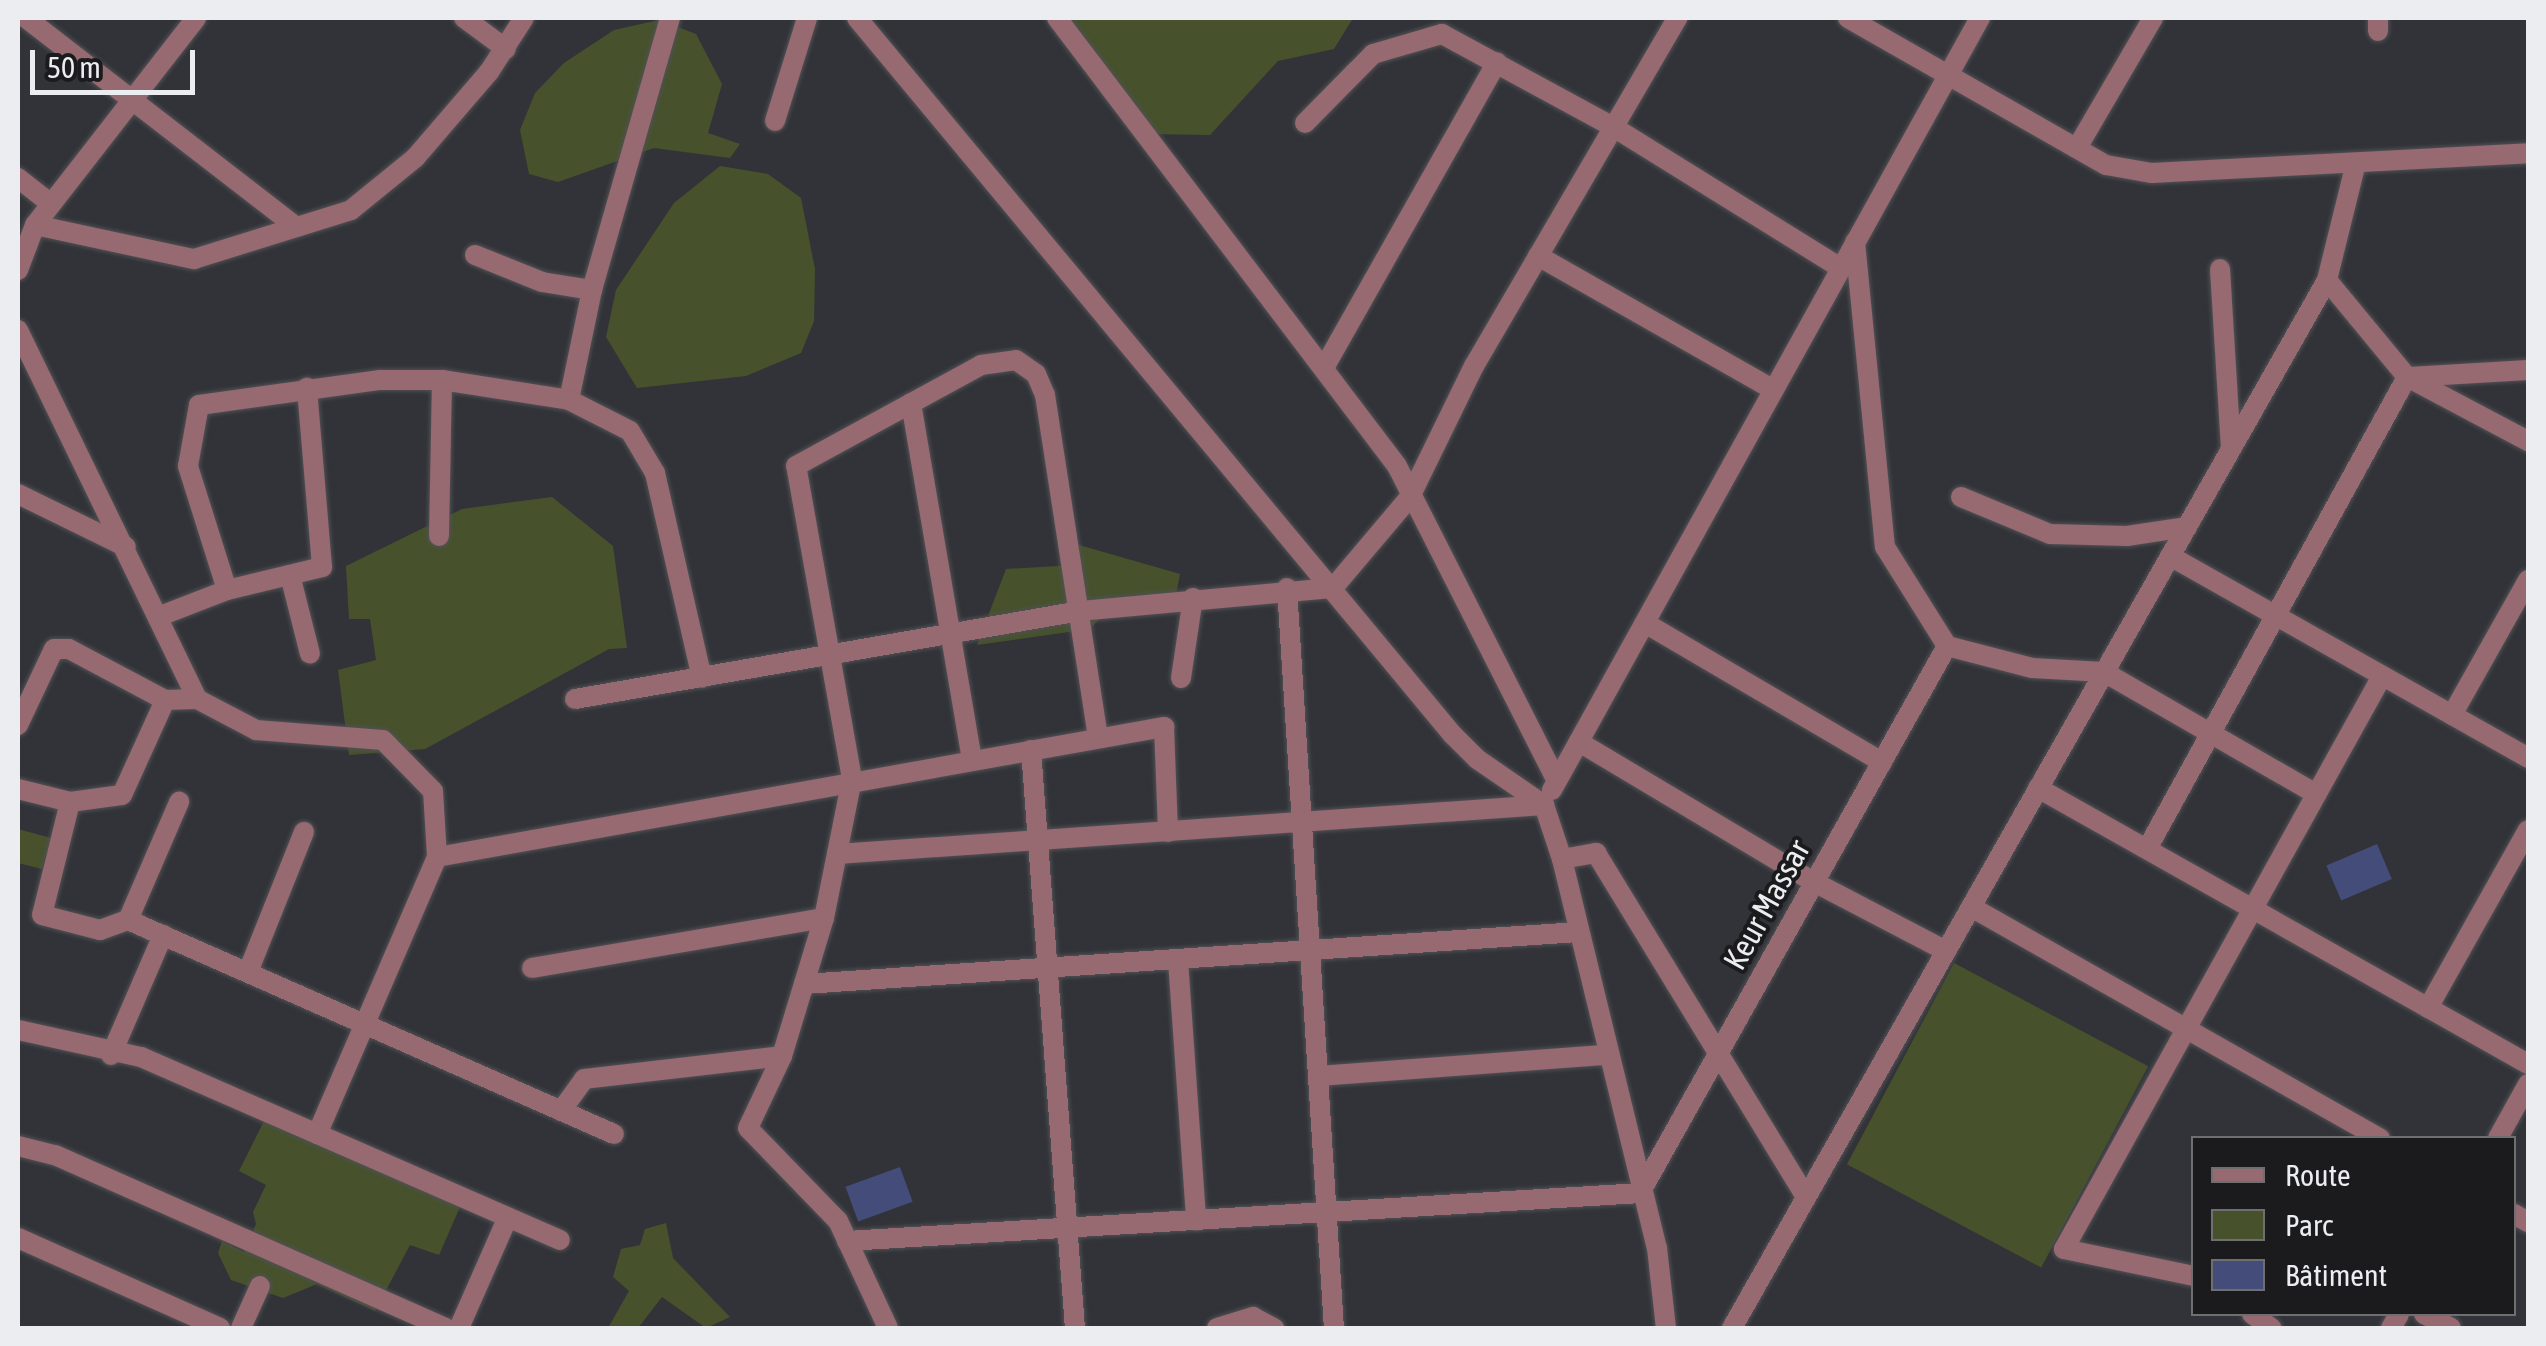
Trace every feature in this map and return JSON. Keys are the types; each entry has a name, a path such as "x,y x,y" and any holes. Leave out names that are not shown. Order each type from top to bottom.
{"street":[{"path":"26,18 293,224"},
{"path":"18,270 35,225 196,18"},
{"path":"464,18 506,49"},
{"path":"35,225 194,258 293,224 350,210 415,158 506,49 524,18"},
{"path":"569,400 592,290 670,18"},
{"path":"775,121 807,18"},
{"path":"856,18 1477,760 1544,805 1562,858 1640,1194 1657,1248 1666,1328"},
{"path":"1057,18 1325,366 1396,466 1557,782"},
{"path":"575,699 1080,611 1287,588 1333,588 1410,497 1538,256 1677,18"},
{"path":"1848,18 2106,165 2152,173 2528,154"},
{"path":"1544,805 1980,18"},
{"path":"2076,148 2153,18"},
{"path":"1305,123 1373,54 1442,34 1616,128 1841,268"},
{"path":"1325,366 1497,62"},
{"path":"1732,1328 2327,280 2356,164"},
{"path":"18,178 51,204"},
{"path":"1855,242 1885,546 1946,646 2032,668 2104,672 2316,794"},
{"path":"475,255 542,282 592,290"},
{"path":"1538,256 1774,390"},
{"path":"2220,269 2231,449"},
{"path":"2327,280 2407,377 2528,441"},
{"path":"18,330 197,699"},
{"path":"888,1328 838,1221 748,1128 782,1056 824,918 852,779 796,466 1004,358 1036,374 1045,396 1098,738"},
{"path":"2407,377 2528,370"},
{"path":"2147,850 2407,377"},
{"path":"439,536 442,380"},
{"path":"227,590 188,466 198,405 307,388 442,380 569,400 630,431 654,473 702,678"},
{"path":"160,616 227,590 322,567 307,388"},
{"path":"910,404 972,760"},
{"path":"18,494 126,547"},
{"path":"1961,497 2050,534 2127,536 2186,528"},
{"path":"2170,556 2528,758"},
{"path":"290,575 310,654"},
{"path":"2452,715 2528,580"},
{"path":"1287,588 1334,1328"},
{"path":"1182,678 1193,598"},
{"path":"1645,623 1882,762"},
{"name":"Keur Massar","path":"1640,1194 1946,646"},
{"path":"18,725 54,648 68,648 166,700 197,699 256,730 382,740 434,790 438,857 317,1134"},
{"path":"2191,1275 2064,1249 2382,676"},
{"path":"18,788 70,802 122,795 166,700"},
{"path":"438,857 852,779 1164,726 1168,832"},
{"path":"1579,742 1814,882 1946,951"},
{"path":"1031,750 1074,1328"},
{"path":"2038,788 2528,1064"},
{"path":"70,802 42,915 91,930 128,920 614,1134"},
{"path":"128,920 178,802"},
{"path":"837,854 1544,805"},
{"path":"2428,1008 2528,830"},
{"path":"248,972 304,832"},
{"path":"1562,858 1596,853 1806,1197"},
{"path":"1971,907 2376,1136"},
{"path":"532,968 824,918"},
{"path":"804,984 1578,932"},
{"path":"111,1055 163,935"},
{"path":"1178,960 1196,1220"},
{"path":"18,1030 111,1055 141,1057 560,1240"},
{"path":"1318,1076 1607,1055"},
{"path":"561,1111 584,1079 782,1056"},
{"path":"2499,1136 2528,1084"},
{"path":"18,1146 55,1155 445,1328"},
{"path":"847,1240 1640,1194"},
{"path":"458,1328 508,1217"},
{"path":"18,1238 220,1328"},
{"path":"241,1328 260,1286"},
{"path":"2428,1316 2451,1328"},
{"path":"1217,1328 1250,1323 1274,1328"}],"green space":[{"path":"1067,18 1353,18 1334,49 1278,61 1210,135 1148,134"},
{"path":"659,20 696,34 722,84 708,133 740,144 730,158 654,148 558,182 529,174 520,130 535,93 564,63 614,30"},
{"path":"720,166 768,174 801,198 815,269 814,321 801,353 746,376 637,388 606,337 616,290 674,203"},
{"path":"552,497 613,546 627,648 609,649 425,749 349,755 338,670 376,660 370,619 349,619 346,566 462,509"},
{"path":"1079,545 1180,574 1175,600 1120,597 1090,629 977,645 1006,569 1075,565"},
{"path":"18,829 51,838 42,869 18,863"},
{"path":"1954,963 2148,1066 2041,1268 1847,1164"},
{"path":"265,1119 460,1207 439,1255 410,1245 375,1311 317,1284 283,1298 231,1280 218,1253 222,1241 244,1252 256,1224 253,1212 266,1185 239,1171"},
{"path":"666,1223 673,1258 730,1317 706,1328 662,1297 638,1328 608,1328 629,1291 613,1277 621,1249 640,1245 645,1229"}],"building":[{"path":"2377,844 2392,879 2341,900 2326,865"},
{"path":"900,1167 913,1202 858,1222 845,1187"}]}
